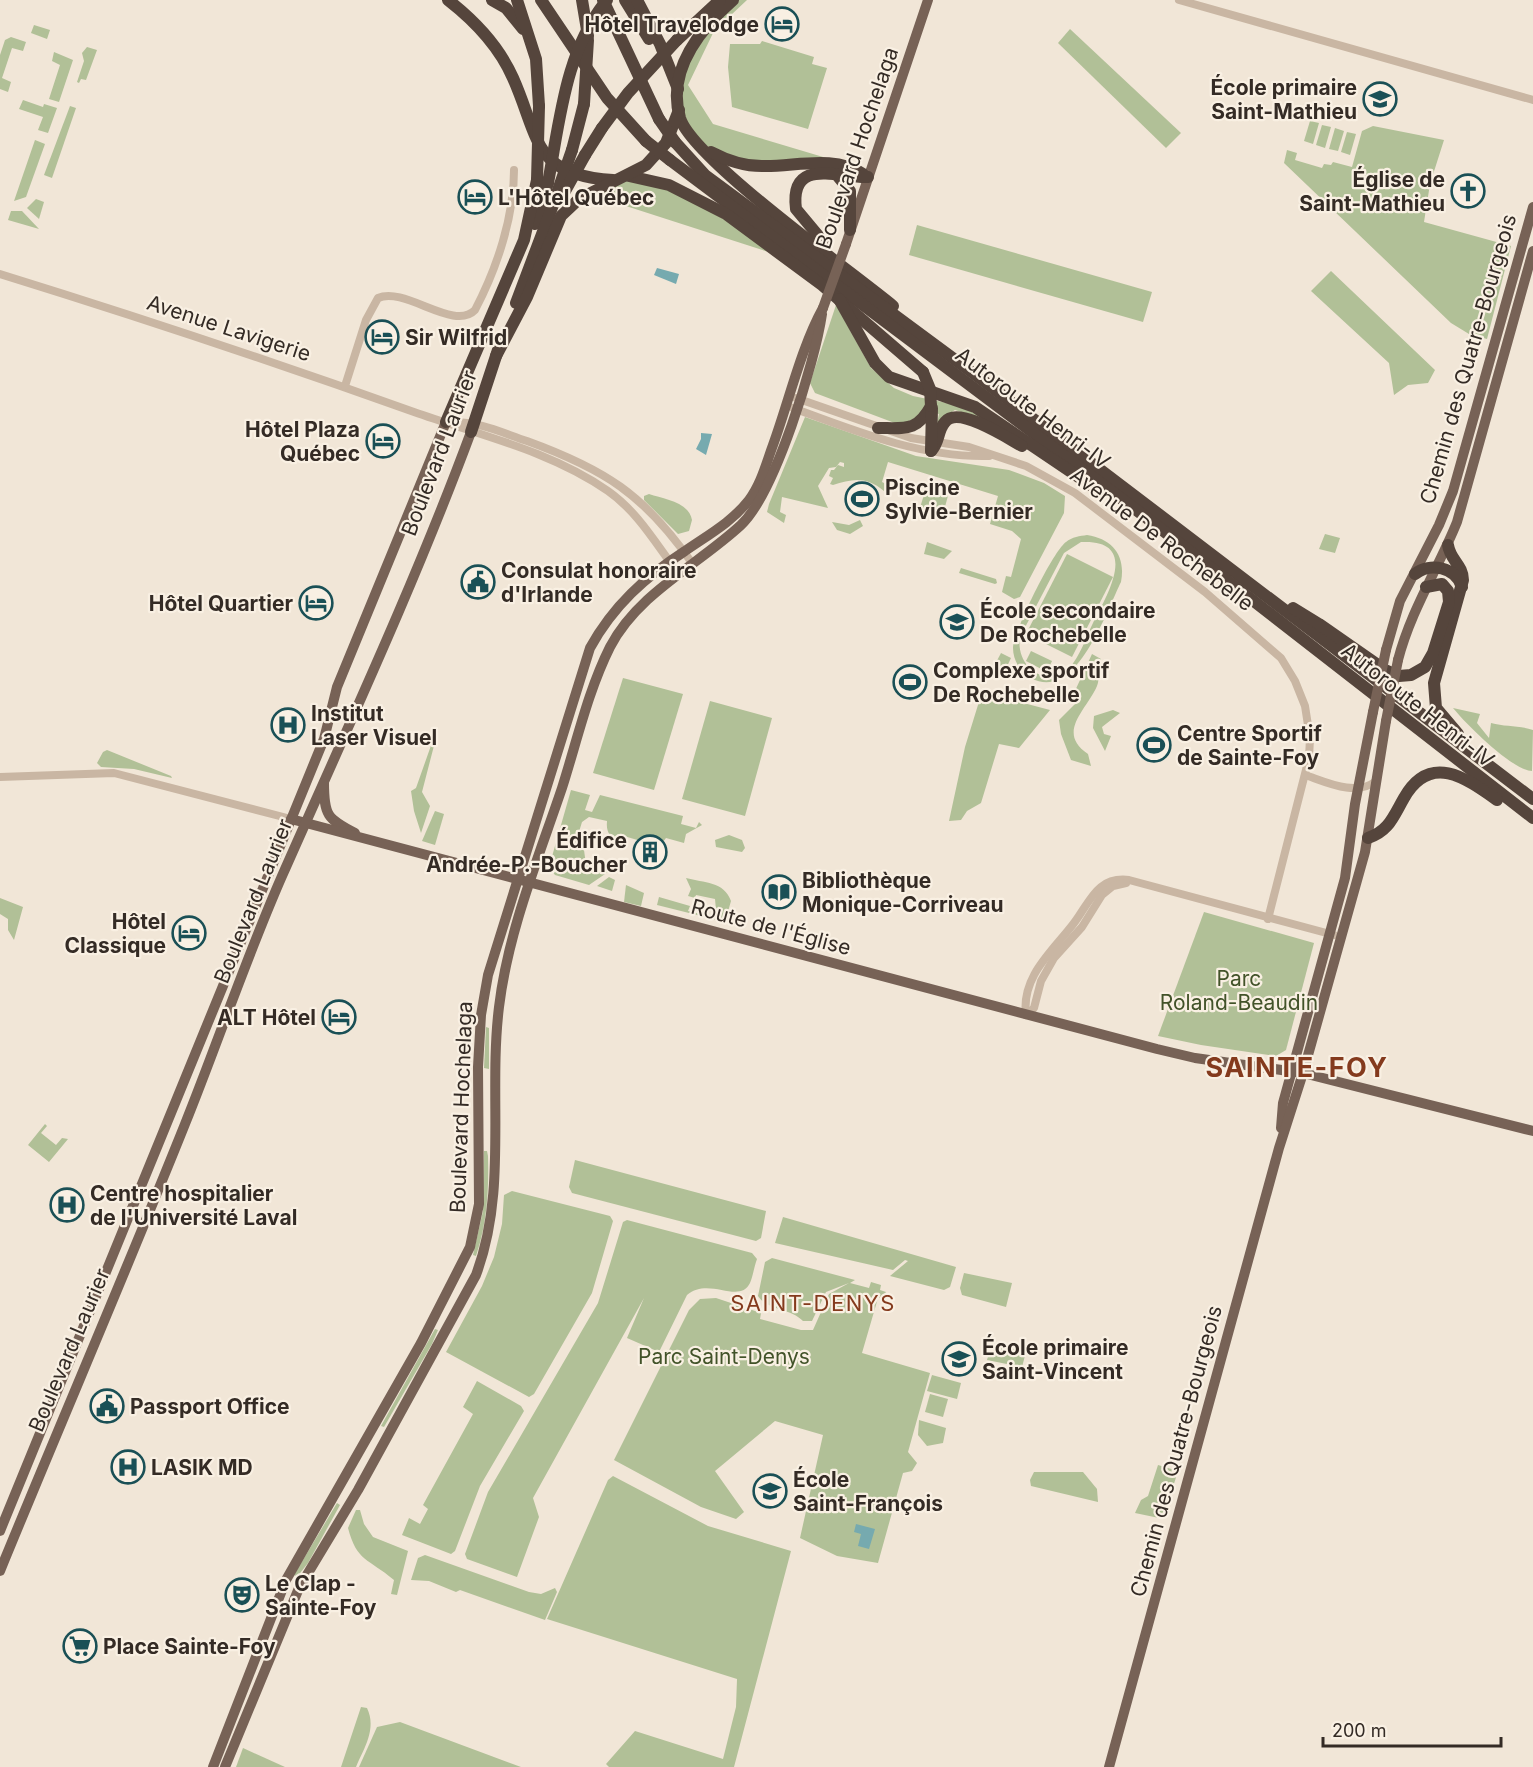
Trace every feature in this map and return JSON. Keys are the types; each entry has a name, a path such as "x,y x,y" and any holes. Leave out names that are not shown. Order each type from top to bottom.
{"highway":[{"path":"448,0 477,24 496,48 513,76 537,139 553,163 577,176 614,180"},
{"path":"492,0 506,8 522,27 538,79"},
{"path":"516,0 530,36 538,79 542,181"},
{"name":"Autoroute Henri-IV","path":"541,0 607,98 646,141 1143,515 1533,818"},
{"path":"558,199 584,104 588,40 582,0"},
{"path":"542,181 572,63 605,0"},
{"name":"Autoroute Henri-IV","path":"605,0 659,119 675,142 705,175 976,376 1533,799"},
{"path":"625,0 670,70"},
{"path":"637,0 678,90"},
{"path":"558,199 602,128 628,93 677,40 720,0"},
{"path":"733,0 695,39 681,69 678,90 683,124 698,144 792,226 849,270 976,376"},
{"path":"496,356 527,297 561,216 574,203 646,165 666,143 679,108"},
{"path":"698,144 720,156 746,165 823,162 857,170 868,177"},
{"path":"849,270 808,226 796,209 797,189 808,176 827,172 868,177"},
{"path":"835,174 850,191 850,230"},
{"path":"629,176 669,185 726,214 839,299 922,372"},
{"name":"Boulevard Laurier","path":"446,422 524,240 537,220 542,181"},
{"name":"Boulevard Laurier","path":"473,427 496,356 558,199"},
{"path":"854,298 917,361 930,389 933,446"},
{"path":"839,299 875,363 890,377 901,383 975,407 1138,521 1197,559"},
{"path":"879,428 912,427 924,419 931,410"},
{"path":"933,446 946,420 961,416 1058,464"},
{"path":"1448,545 1450,557 1462,569 1462,586 1433,691 1434,700 1441,715 1467,748"},
{"path":"1414,574 1425,568 1437,567 1453,573 1462,586"},
{"path":"1250,584 1320,624 1385,670 1399,675 1416,673 1429,662 1443,623 1449,602 1448,591 1442,584 1426,587"},
{"path":"1368,838 1383,831 1392,822 1414,784 1436,772 1452,773 1465,778 1527,822 1533,823"}],"main road":[{"name":"Boulevard Hochelaga","path":"225,1767 299,1588 358,1490 476,1275 490,1234 493,1210 494,1074 499,1007 519,918 590,702 611,646 634,614 678,573 721,543 754,510 773,474 811,330 823,308 846,244 928,0"},
{"name":"Chemin des Quatre-Bourgeois","path":"1335,935 1358,789 1386,650 1400,601 1439,525 1453,491 1533,207"},
{"name":"Chemin des Quatre-Bourgeois","path":"1109,1767 1280,1146 1335,935 1368,838 1398,660 1411,618 1448,545 1457,522 1533,251"},
{"name":"Boulevard Hochelaga","path":"213,1767 286,1580 462,1268 470,1247 478,1211 478,1075 481,1015 488,975 590,648 614,609 628,594 684,551 717,530 748,501 760,482 793,403"},
{"name":"Boulevard Laurier","path":"0,1531 324,739 337,687 446,422"},
{"name":"Boulevard Laurier","path":"0,1571 186,1121 324,778 364,695 451,487 473,427"},
{"path":"324,778 324,805 331,819 374,842"},
{"name":"Route de l'Église","path":"291,819 518,881 1195,1058 1298,1072 1533,1131"},
{"path":"462,1268 476,1275"}],"street":[{"path":"1179,0 1533,100"},
{"path":"345,386 366,320 378,298 387,295 401,298 459,317 469,316 475,310 506,231 513,197 514,170"},
{"name":"Avenue Lavigerie","path":"0,274 345,386 446,422 473,427 582,462 608,476 646,508 692,563"},
{"name":"Avenue De Rochebelle","path":"793,403 933,446"},
{"name":"Avenue De Rochebelle","path":"793,403 900,445 969,447 1039,471 1075,493 1205,592 1272,648 1292,675 1305,706 1311,738 1305,775 1268,919"},
{"name":"Avenue Lavigerie","path":"473,427 539,455 606,490 642,522 678,573"},
{"name":"Route de l'Église","path":"0,777 114,773 291,819"},
{"path":"1305,775 1358,789 1376,781"},
{"path":"1026,1015 1034,1008 1048,968 1082,927 1102,895 1113,886 1139,882 1268,919 1335,935"}],"green space":[{"path":"733,0 747,0 714,31 688,85 713,124 870,171 728,160 689,134 678,90 682,69"},
{"path":"34,25 50,30 47,39 31,33"},
{"path":"1070,29 1181,133 1166,148 1058,43"},
{"path":"11,37 26,42 23,51 12,48 2,78 11,82 8,92 0,89 0,55 5,40"},
{"path":"762,41 814,57 812,64 827,68 808,129 732,107 728,67 730,44 760,44"},
{"path":"87,47 97,50 86,80 81,79 79,83 77,82 84,61 82,53"},
{"path":"54,52 73,60 59,102 49,99 60,65 52,61"},
{"path":"23,100 43,107 44,104 57,108 48,133 38,130 43,117 19,109"},
{"path":"70,106 76,108 52,178 44,175"},
{"path":"1310,121 1319,123 1313,144 1304,141"},
{"path":"1322,125 1331,127 1325,148 1316,145"},
{"path":"1373,126 1444,140 1430,184 1424,222 1511,246 1487,339 1469,334 1451,323 1284,163 1287,150 1297,153 1295,160 1322,168 1324,164 1331,165 1333,162 1352,167 1362,131"},
{"path":"1335,128 1344,131 1338,151 1329,149"},
{"path":"1347,132 1356,134 1350,155 1341,152"},
{"path":"35,140 45,144 26,197 14,201"},
{"path":"629,179 669,185 784,257 598,197 606,189"},
{"path":"36,199 44,202 39,219 27,208"},
{"path":"11,211 22,211 39,229 8,220"},
{"path":"917,225 1152,292 1143,322 909,255"},
{"path":"1331,271 1435,370 1428,383 1408,385 1394,395 1389,363 1311,291"},
{"path":"836,305 871,368 894,388 913,396 957,405 995,423 955,410 943,417 936,428 939,414 924,411 922,415 900,425 815,393 810,383"},
{"path":"805,417 916,456 1009,470 1044,483 1065,496 1064,513 1020,597 1014,599 1002,592 1006,576 1011,577 1021,539 1012,531 990,524 998,496 888,462 882,482 886,484 884,491 871,483 859,480 830,484 833,478 829,476 831,470 834,470 838,465 844,467 844,463 840,462 836,467 829,468 818,486 828,508 782,497 780,512 786,515 784,523 767,512"},
{"path":"927,485 949,492 942,518 919,511"},
{"path":"649,494 675,502 686,509 692,520 689,531 678,534 644,500 644,496"},
{"path":"860,520 863,526 850,534 837,530 832,522 849,525"},
{"path":"1325,534 1340,538 1335,553 1319,549"},
{"path":"1087,535 1104,540 1116,550 1121,564 1121,582 1098,632 1075,667 1062,678 1047,682 1031,678 1020,669 1014,657 1013,648 1019,626 1052,560 1060,549 1071,539","holes":["1081,542 1100,544 1110,550 1115,559 1115,572 1105,599 1080,653 1069,668 1060,674 1042,675 1027,665 1022,657 1020,637 1064,553"]},
{"path":"927,542 952,551 944,559 924,554"},
{"path":"1067,554 1113,577 1072,657 1026,634"},
{"path":"961,568 996,579 997,583 959,573"},
{"path":"1031,651 1052,661 1047,672 1026,661"},
{"path":"1001,653 1011,658 1003,675 992,670"},
{"path":"1092,654 1101,659 1098,683 1076,721 1074,729 1074,738 1088,754 1091,766 1071,760 1061,734 1059,720 1079,700 1074,693"},
{"path":"623,678 683,694 654,790 593,773"},
{"path":"982,692 1050,710 1019,748 999,744 981,803 967,811 961,820 949,821 965,747"},
{"path":"710,701 772,718 745,816 682,799"},
{"path":"1453,708 1480,714 1477,723 1489,738 1491,723 1533,730 1532,771 1524,769 1502,755 1478,735"},
{"path":"1113,710 1120,713 1102,727 1104,734 1111,736 1105,751 1093,728 1094,716"},
{"path":"434,737 436,738 422,792 430,806 421,833 411,791 416,788"},
{"path":"107,750 172,778 134,769 101,767 97,763 103,752"},
{"path":"571,790 590,795 585,810 592,812 600,795 683,816 681,824 696,828 699,822 702,825 686,834 684,843 666,838 659,847 650,849 644,842 624,836 618,840 615,839 609,833 607,821 589,817 582,822 575,845 584,850 586,865 608,872 589,885 555,875 549,867"},
{"path":"435,811 444,814 435,845 422,841"},
{"path":"729,835 742,840 745,848 742,852 716,847 715,840"},
{"path":"609,877 615,880 612,891 597,886"},
{"path":"686,878 713,884 728,894 731,901 725,922 657,905 659,897 690,906 688,911 709,916 716,910 715,899 696,895 695,898 688,896 691,889"},
{"path":"626,885 644,893 641,906 624,902"},
{"path":"0,898 23,907 14,940 8,930 8,919 0,914"},
{"name":"Parc Roland-Beaudin","path":"1204,912 1314,943 1286,1050 1276,1056 1158,1036"},
{"path":"486,1027 489,1028 489,1069 484,1068"},
{"path":"45,1124 47,1126 41,1133 56,1145 62,1138 68,1139 49,1162 28,1145"},
{"path":"484,1151 487,1151 488,1156 488,1194 483,1231 476,1256 473,1255 483,1211"},
{"path":"575,1160 766,1211 761,1238 756,1241 572,1193 569,1187"},
{"path":"512,1191 610,1216 613,1221 592,1293 534,1394 529,1397 446,1352 482,1286 494,1257 502,1224 504,1195"},
{"path":"783,1217 956,1267 950,1287 944,1290 890,1276 908,1261 905,1260 893,1270 775,1243"},
{"path":"627,1220 752,1253 757,1259 750,1283 745,1289 739,1291 705,1288 687,1295 659,1352 627,1338 644,1298 533,1498 539,1517 517,1577 467,1559 465,1554 488,1492 598,1303 623,1222"},
{"name":"Parc Saint-Denys","path":"772,1258 855,1280 850,1283 869,1288 871,1282 881,1285 880,1290 886,1292 878,1298 862,1353 930,1373 908,1452 917,1463 912,1471 903,1473 878,1563 837,1556 800,1538 823,1435 775,1421 715,1471 744,1512 736,1519 701,1507 614,1460 689,1310 700,1299 716,1298 761,1313 760,1319 801,1330 813,1330 829,1294 849,1283 826,1292 812,1321 803,1321 767,1304 758,1296 765,1262"},
{"path":"964,1273 1012,1283 1006,1307 962,1295 960,1288"},
{"path":"435,1329 438,1330 432,1344 384,1427 381,1426"},
{"path":"992,1343 1026,1352 1022,1367 987,1360"},
{"path":"932,1375 961,1383 957,1399 927,1391"},
{"path":"477,1381 521,1406 524,1411 480,1486 455,1551 451,1554 402,1535 409,1518 420,1524 428,1509 423,1505 473,1414 463,1407"},
{"path":"930,1394 948,1399 943,1417 925,1412"},
{"path":"919,1420 946,1428 943,1443 927,1446 918,1435"},
{"path":"1158,1465 1178,1471 1167,1506 1159,1518 1135,1513 1141,1500 1148,1496"},
{"path":"1034,1472 1083,1472 1097,1489 1098,1502 1031,1486 1030,1480"},
{"path":"613,1476 708,1526 791,1551 734,1767 609,1767 606,1764 635,1731 723,1759 736,1707 737,1679 547,1619 608,1480"},
{"path":"337,1503 340,1505 308,1563 297,1577 294,1575"},
{"path":"356,1510 360,1510 364,1524 373,1537 408,1551 397,1595 391,1594 394,1580 360,1554 351,1539 348,1528"},
{"path":"425,1555 529,1592 541,1594 555,1588 557,1592 545,1620 460,1590 456,1592 429,1581 411,1580 418,1558"},
{"path":"361,1707 367,1708 370,1716 368,1738 356,1767 341,1767"},
{"path":"400,1722 521,1767 359,1767 377,1727"},
{"path":"243,1748 285,1767 236,1767"}],"water":[{"path":"657,268 679,274 676,284 654,275"},
{"path":"701,433 712,434 706,455 696,449"},
{"path":"856,1524 875,1529 869,1549 858,1546 861,1534 854,1532"}],"place":[{"name":"Hôtel Travelodge","path":"782,24"},
{"name":"École primaire Saint-Mathieu","path":"1380,99"},
{"name":"Église de Saint-Mathieu","path":"1468,191"},
{"name":"L'Hôtel Québec","path":"475,197"},
{"name":"Sir Wilfrid","path":"382,337"},
{"name":"Hôtel Plaza Québec","path":"383,441"},
{"name":"Piscine Sylvie-Bernier","path":"862,499"},
{"name":"Consulat honoraire d'Irlande","path":"478,582"},
{"name":"Hôtel Quartier","path":"316,603"},
{"name":"École secondaire De Rochebelle","path":"957,622"},
{"name":"Complexe sportif De Rochebelle","path":"910,682"},
{"name":"Institut Laser Visuel","path":"288,725"},
{"name":"Centre Sportif de Sainte-Foy","path":"1154,745"},
{"name":"Édifice Andrée-P.-Boucher","path":"650,852"},
{"name":"Bibliothèque Monique-Corriveau","path":"779,892"},
{"name":"Hôtel Classique","path":"189,933"},
{"name":"ALT Hôtel","path":"339,1017"},
{"name":"Centre hospitalier de l'Université Laval","path":"67,1205"},
{"name":"École primaire Saint-Vincent","path":"959,1359"},
{"name":"Passport Office","path":"107,1406"},
{"name":"LASIK MD","path":"128,1467"},
{"name":"École Saint-François","path":"770,1491"},
{"name":"Le Clap - Sainte-Foy","path":"242,1595"},
{"name":"Place Sainte-Foy","path":"80,1646"}],"district":[{"name":"SAINTE-FOY","path":"1297,1067"},
{"name":"SAINT-DENYS","path":"813,1303"}]}
